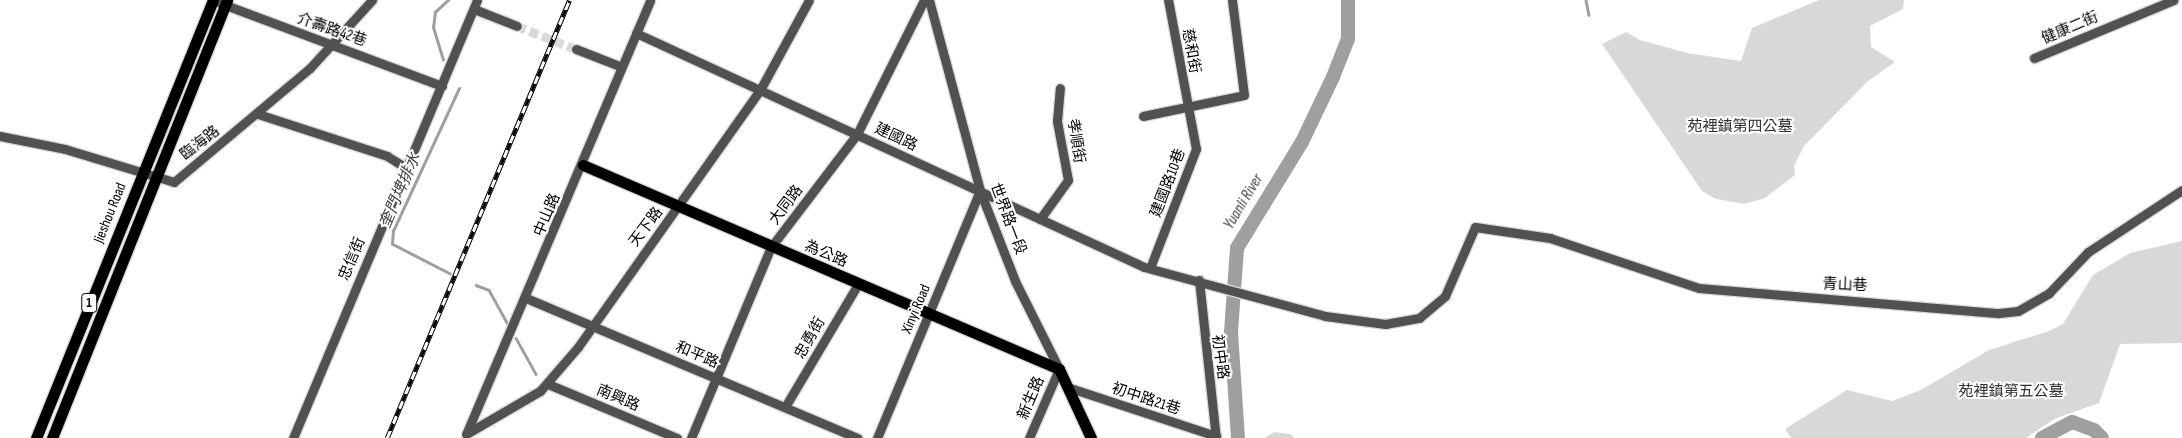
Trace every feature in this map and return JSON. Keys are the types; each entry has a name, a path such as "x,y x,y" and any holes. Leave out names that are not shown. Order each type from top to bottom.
{"main road":[{"name":"Jieshou Road","path":"36,438 213,0"},
{"name":"Jieshou Road","path":"52,438 226,2"},
{"name":"為公路","path":"583,165 678,208 1059,369"},
{"path":"86,312 100,316"},
{"name":"世界路一段","path":"1059,369 1091,438"}],"street":[{"name":"介壽路42巷","path":"213,0 226,2 442,86"},
{"name":"臨海路","path":"0,136 144,170 174,182 258,114 333,45 372,0"},
{"name":"中山路","path":"465,436 583,165 650,0"},
{"name":"天下路","path":"465,436 548,384 678,208 760,90 809,0"},
{"name":"大同路","path":"691,438 771,247 857,134 924,0"},
{"name":"世界路一段","path":"929,0 980,191 1015,280 1059,369"},
{"name":"慈和街","path":"1168,0 1187,107"},
{"path":"1143,116 1244,95 1232,0"},
{"name":"健康二街","path":"2034,58 2174,0"},
{"path":"476,4 517,26"},
{"name":"忠信街","path":"293,438 476,4"},
{"name":"建國路","path":"636,33 1147,268 1199,280 1324,316 1404,324 1419,318 1445,296 1475,227"},
{"path":"576,49 622,67"},
{"name":"孝順街","path":"1040,219 1068,180 1057,120 1060,88"},
{"name":"建國路10巷","path":"1147,268 1196,149 1187,107"},
{"path":"258,114 387,156 406,168"},
{"name":"青山巷","path":"1475,227 1550,238 1612,262 1699,288 1999,313 2018,311 2049,293 2088,252 2182,190"},
{"name":"Xinyi Road","path":"877,438 980,191"},
{"name":"初中路","path":"1199,280 1216,437"},
{"name":"忠勇街","path":"785,407 858,284"},
{"name":"和平路","path":"526,298 858,438"},
{"name":"新生路","path":"1029,438 1059,369"},
{"name":"南興路","path":"548,384 677,438"},
{"name":"初中路21巷","path":"1067,387 1216,437"},
{"path":"465,436 475,438"}],"green space":[{"name":"苑裡鎮第四公墓","path":"1819,0 1904,0 1903,9 1870,26 1871,47 1895,62 1868,81 1804,146 1794,166 1795,175 1765,198 1744,204 1716,199 1702,191 1602,44 1626,32 1640,40 1687,53 1741,61 1752,28"},
{"name":"苑裡鎮第五公墓","path":"2182,241 2182,343 2120,344 2099,403 2054,419 2026,438 1791,438 1785,429 1847,390 1892,401 1921,390 1989,350 2049,331 2063,324 2093,275 2130,253"},
{"path":"1274,432 1291,434 1294,438 1265,438"}],"waterway":[{"name":"奎門埤排水","path":"443,60 433,28 435,12 448,0"},
{"name":"Yuanli River","path":"1238,438 1231,332 1237,248 1302,142 1333,77 1348,39 1348,0"},
{"path":"1586,0 1589,15"},
{"name":"奎門埤排水","path":"450,274 392,244 393,231 459,88"},
{"name":"奎門埤排水","path":"476,285 489,290 508,324"},
{"name":"奎門埤排水","path":"516,338 536,374"},
{"path":"2042,438 2072,422 2094,430 2102,438"}],"tunnel":[{"path":"517,26 576,49"}],"railway":[{"path":"387,438 569,0"}]}
